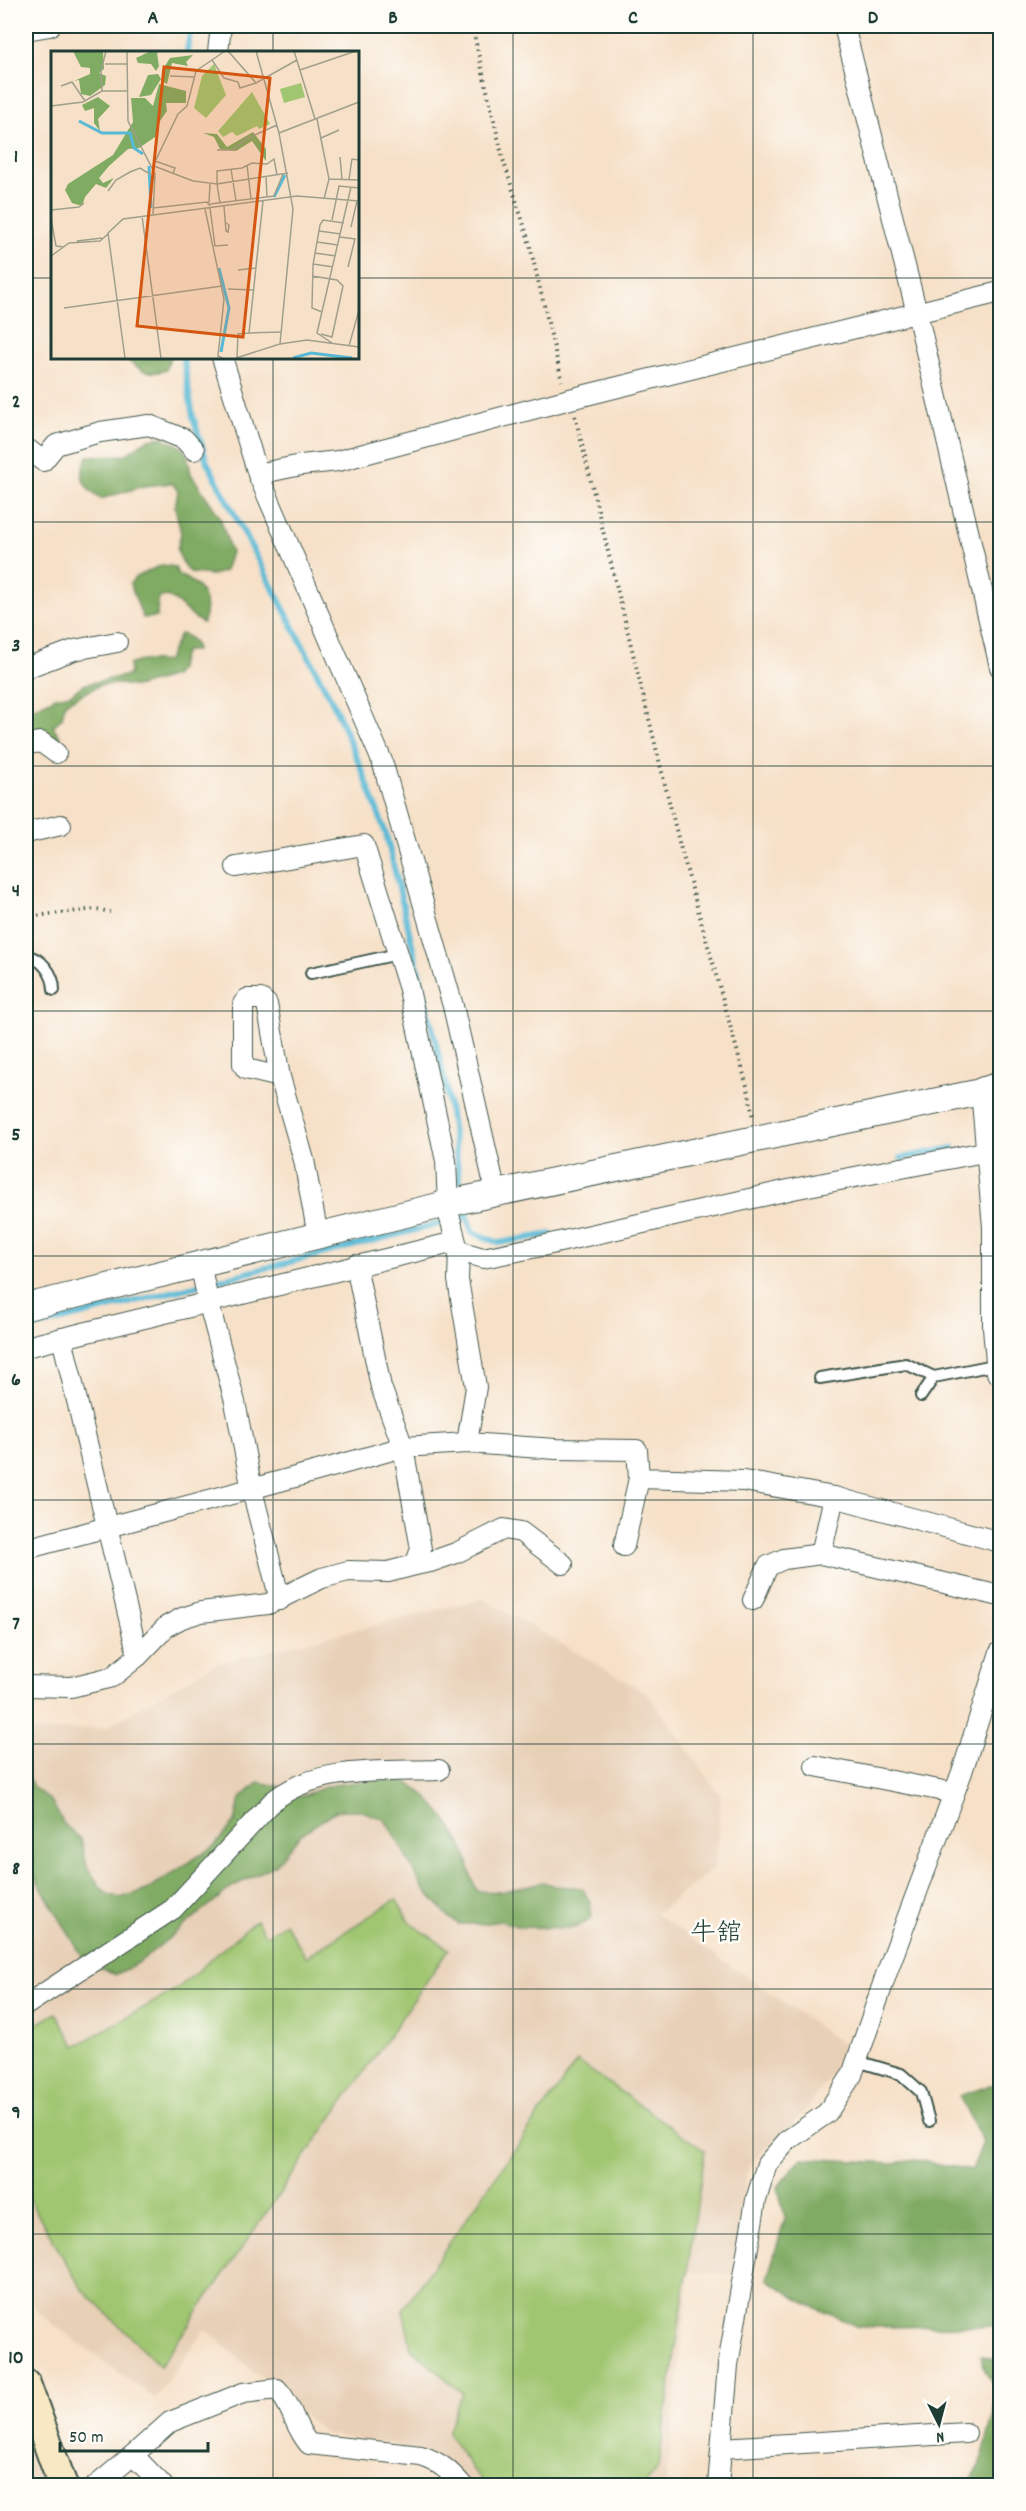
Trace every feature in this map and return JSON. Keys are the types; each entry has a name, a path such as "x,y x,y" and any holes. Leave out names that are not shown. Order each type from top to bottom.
{"main road":[{"path":"26,2384 63,2486"}],"street":[{"path":"26,30 50,26"},
{"path":"218,51 221,26"},
{"path":"844,26 917,314 1000,667"},
{"path":"258,474 301,465 338,461 570,399 1000,292"},
{"path":"222,358 258,474 382,761 453,1006 496,1193"},
{"path":"26,448 43,462 56,445 100,432 148,425 184,439 194,450"},
{"path":"26,668 74,650 117,642"},
{"path":"26,744 41,742 56,753"},
{"path":"26,833 61,825"},
{"path":"236,867 364,845 409,989 446,1161 446,1204 453,1220 458,1280 476,1387 467,1443"},
{"path":"280,1077 304,1160 318,1236"},
{"path":"26,1307 446,1204 756,1140 992,1088 989,1150 996,1227 996,1328 1000,1372"},
{"path":"26,1347 356,1265 457,1247 483,1258 793,1189 989,1150"},
{"path":"200,1263 236,1402 252,1490 280,1600"},
{"path":"356,1265 381,1387 403,1447 421,1549 415,1565"},
{"path":"62,1338 138,1656"},
{"path":"26,1548 252,1490 403,1447 467,1443 556,1449 637,1450 639,1479 624,1546"},
{"path":"639,1479 744,1481 834,1497 1000,1542"},
{"path":"821,1554 834,1497"},
{"path":"26,1686 71,1687 112,1677 138,1656 167,1626 182,1618 201,1612 256,1607 280,1600 322,1578 348,1571 388,1572 430,1562 456,1553 504,1529 521,1532 563,1564"},
{"path":"753,1600 768,1566 784,1559 821,1554 1000,1596"},
{"path":"718,2486 728,2365 756,2200 767,2164 788,2140 827,2113 852,2075 887,1972 954,1793 1000,1652"},
{"path":"815,1766 954,1793"},
{"path":"26,2005 173,1909 273,1802 288,1789 336,1775 439,1770"},
{"path":"96,2486 170,2422 243,2393 277,2389 287,2399 295,2416 299,2433 309,2444 422,2456 448,2469 463,2486"},
{"path":"721,2448 966,2433"},
{"path":"133,2455 164,2486"}],"lane":[{"path":"311,973 398,954"},
{"path":"26,956 35,956 42,963 48,972 54,990"},
{"path":"820,1378 906,1364 934,1377 1000,1364"},
{"path":"921,1396 934,1377"},
{"path":"856,2061 901,2074 921,2092 929,2121"}],"path":[{"path":"472,26 503,159 528,238 562,381 570,399 680,842 749,1093 756,1140"},
{"path":"26,917 96,909 110,912"}],"shaded area":[{"path":"483,1599 647,1693 721,1796 716,1867 656,1914 850,2049 803,2114 749,2165 731,2274 690,2271 666,2482 663,2485 471,2485 398,2445 326,2434 205,2329 155,2399 38,2313 26,2285 26,1732 105,1728 215,1664"},
{"path":"26,2418 51,2485 26,2485"}],"green space":[{"path":"125,358 170,358 166,370 148,372"},
{"path":"162,437 180,446 187,454 191,474 220,517 231,552 225,571 212,575 192,573 186,569 177,551 181,533 175,507 178,491 172,483 144,486 101,499 86,486 83,470 88,456 125,455 149,439"},
{"path":"161,565 175,567 178,575 198,587 206,606 203,623 167,596 158,598 157,617 143,618 130,584 136,577"},
{"path":"180,634 191,640 196,651 185,651 174,676 136,687 120,684 100,685 65,703 62,718 53,726 61,738 59,743 48,735 26,731 26,712 56,697 71,694 83,685 128,675 129,665 134,663 167,661"},
{"path":"26,1772 33,1787 51,1801 64,1824 81,1839 87,1867 101,1888 110,1895 120,1898 147,1890 214,1846 235,1822 240,1799 259,1782 280,1787 287,1798 293,1798 335,1785 392,1780 416,1788 440,1812 463,1848 477,1891 500,1892 543,1882 554,1886 582,1888 590,1902 592,1917 585,1923 569,1928 520,1927 501,1921 459,1924 451,1919 422,1887 384,1819 359,1810 344,1810 336,1811 301,1834 275,1865 232,1887 138,1963 115,1975 85,1961 26,1862"},
{"path":"396,1899 410,1923 449,1949 160,2366 81,2288 26,2194 26,2031 56,2013 76,2046 177,1989 256,1920 266,1936 285,1923 306,1957"},
{"path":"577,2061 705,2151 658,2468 644,2485 484,2485 447,2433 462,2393 411,2348 403,2309"},
{"path":"1000,2082 1000,2326 858,2327 799,2300 767,2279 785,2219 778,2187 801,2158 893,2163 916,2160 972,2170 983,2142 959,2096"},
{"path":"981,2356 1000,2361 1000,2485 967,2485 980,2466 994,2413 994,2386 985,2371"}],"waterway":[{"path":"187,51 191,26"},
{"path":"183,358 193,417 207,462 334,705 386,834 446,1086 462,1195"},
{"path":"901,1158 953,1148"},
{"path":"464,1205 472,1232 499,1243 551,1234"},
{"path":"26,1329 466,1217"}],"district":[{"name":"牛舘","path":"716,1931"}]}
